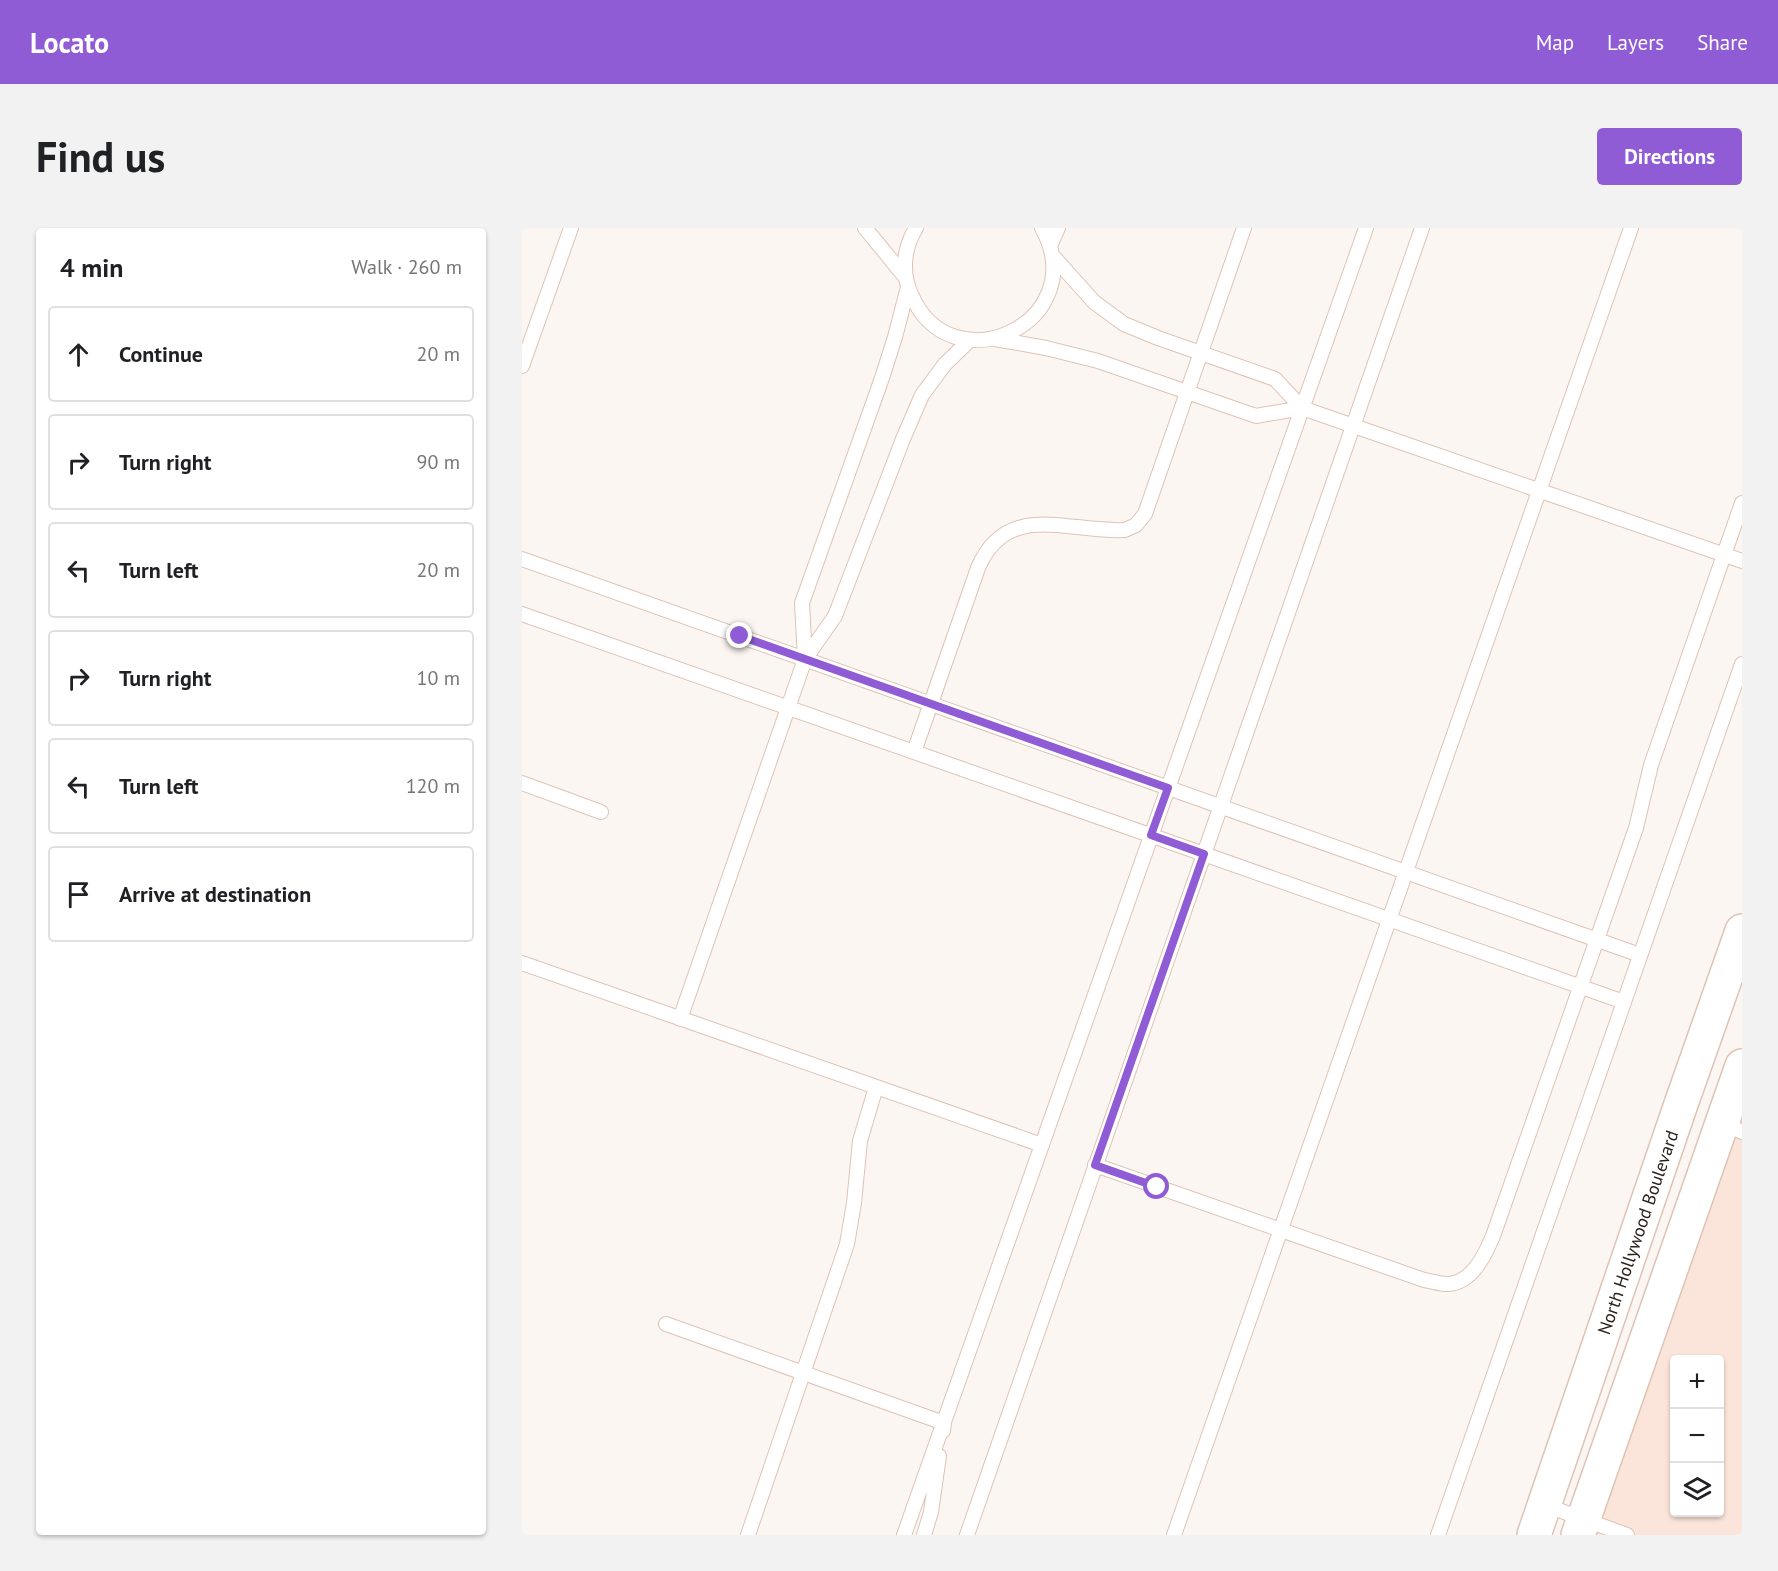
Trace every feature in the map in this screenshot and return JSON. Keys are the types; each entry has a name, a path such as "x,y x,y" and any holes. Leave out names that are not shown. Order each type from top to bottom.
{"main road":[{"name":"North Hollywood Boulevard","path":"1540,1520 1742,931"},
{"path":"1580,1527 1732,1127 1742,1066"}],"lane":[{"path":"522,366 571,228"},
{"path":"865,228 907,283 915,304 933,325 950,334 970,340 995,339 1078,356 1256,416 1302,408"},
{"path":"805,659 802,603 895,337 907,283 906,251 916,228"},
{"path":"1042,228 1051,250 1094,302 1124,324 1275,380 1302,408 1742,561"},
{"path":"995,339 1021,328 1040,309 1051,283 1051,250 1058,228"},
{"path":"914,752 978,568 988,549 1006,532 1026,525 1125,530 1136,525 1147,508 1244,228"},
{"path":"904,1535 1365,228"},
{"path":"967,1535 1422,228"},
{"path":"1174,1535 1631,228"},
{"path":"680,1019 805,659 835,616 922,395 945,364 970,340"},
{"path":"1095,1165 1424,1280 1447,1284 1465,1277 1480,1261 1493,1236 1636,828 1651,765 1742,502"},
{"path":"522,559 1640,955"},
{"path":"522,614 1624,1002"},
{"path":"1438,1535 1742,664"},
{"path":"522,783 601,812"},
{"path":"522,963 1042,1145"},
{"path":"748,1535 847,1244 854,1203 860,1141 876,1087"},
{"path":"666,1324 944,1423"},
{"path":"924,1535 931,1512 944,1423"},
{"path":"1540,1520 1627,1535"}],"shaded area":[{"path":"1742,1103 1742,1535 1592,1535"}],"route":[{"path":"740,636 1168,788 1151,835 1204,854 1095,1165 1157,1187"}]}
